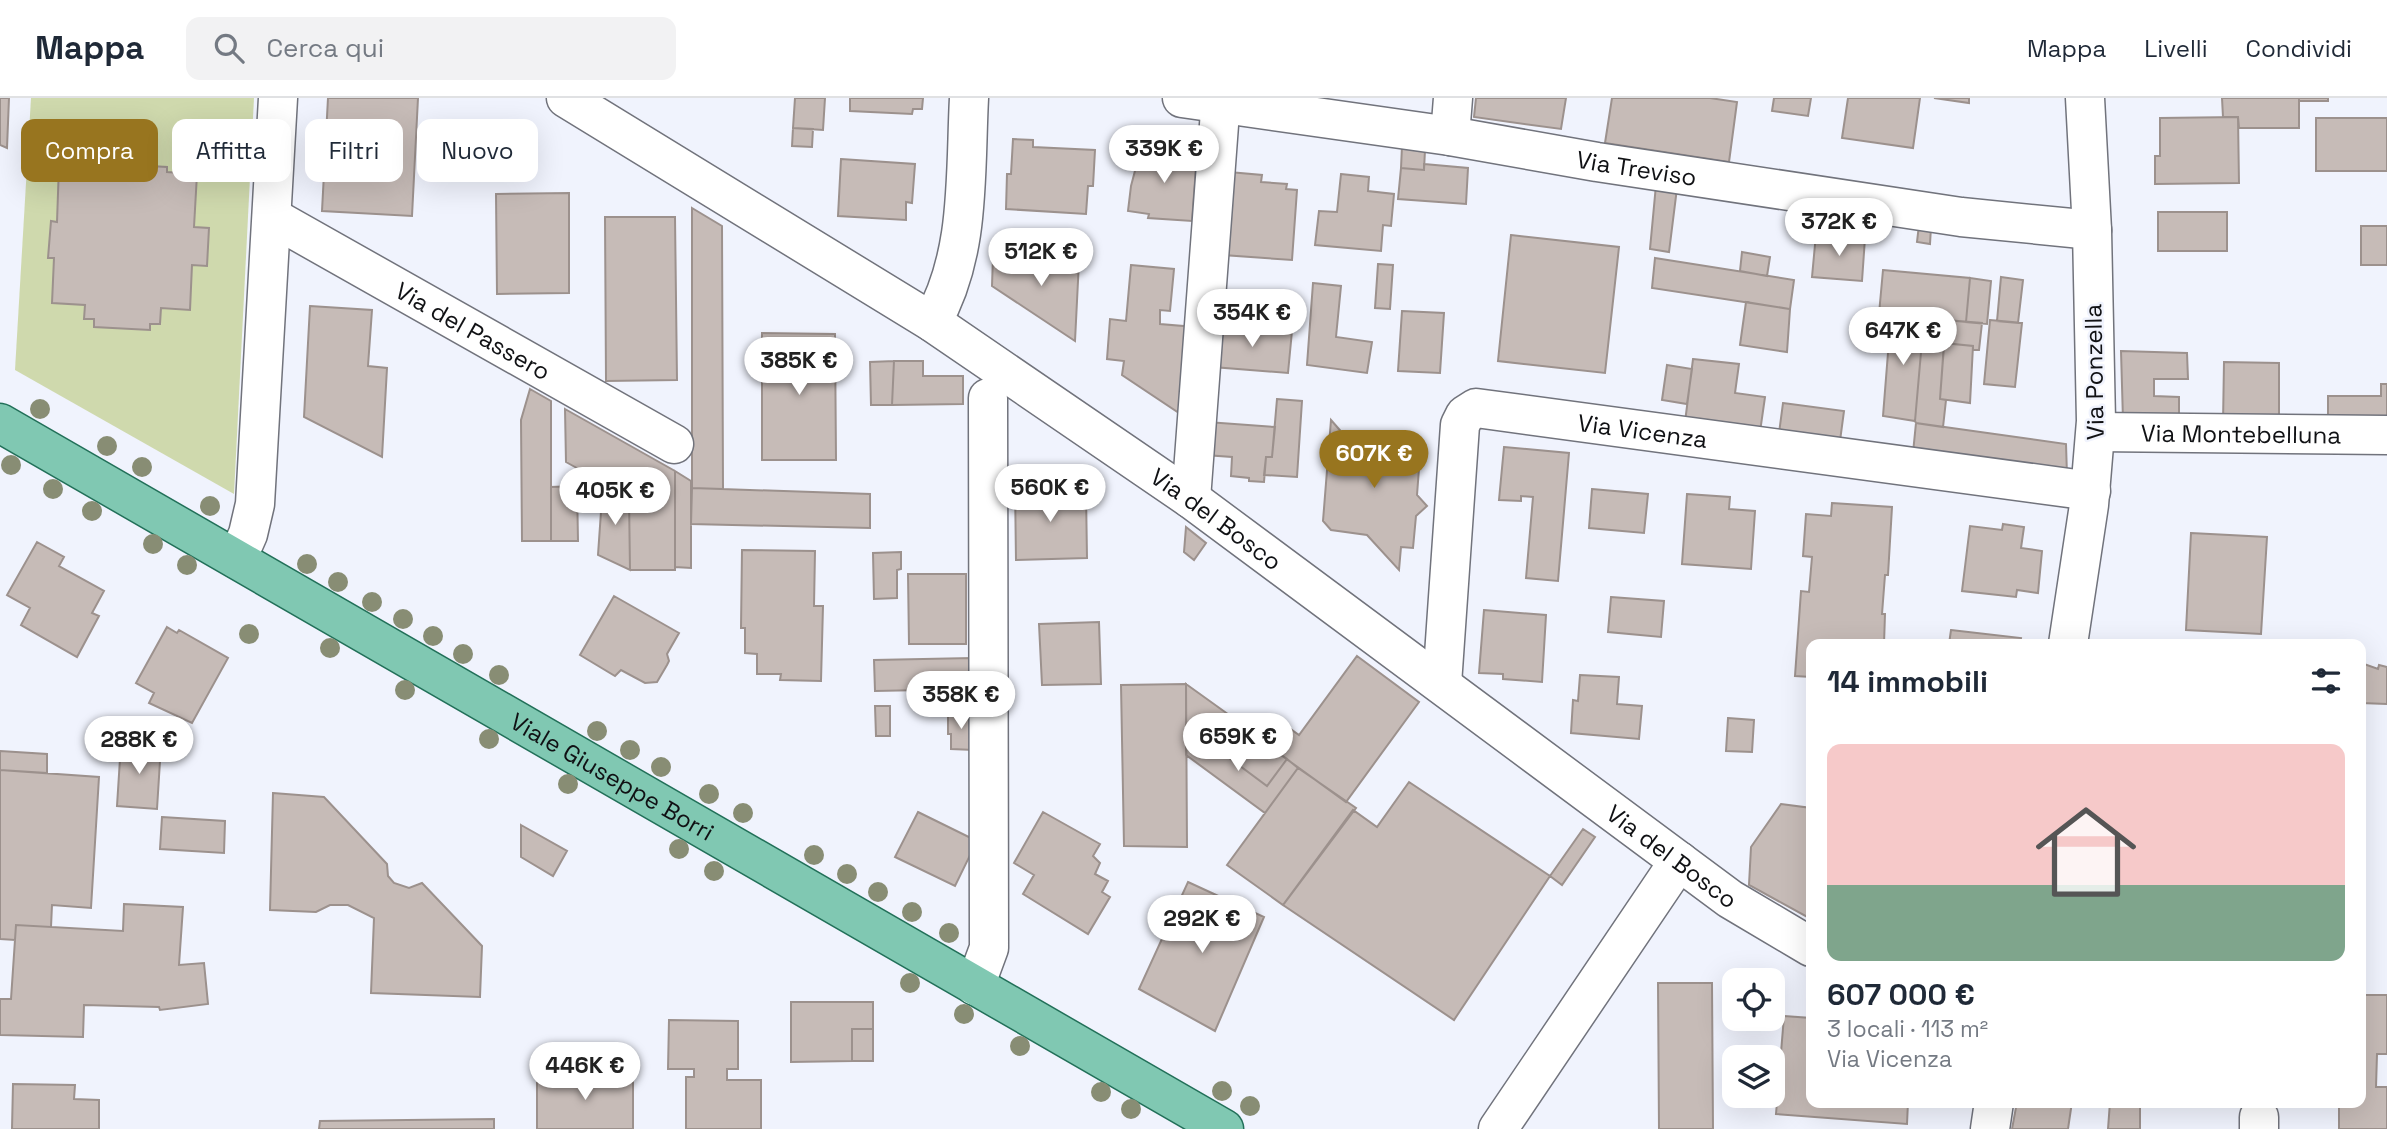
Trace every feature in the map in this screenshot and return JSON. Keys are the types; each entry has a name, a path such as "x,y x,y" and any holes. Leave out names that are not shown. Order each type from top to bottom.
{"main road":[{"name":"Viale Giuseppe Borri","path":"0,423 1224,1129"}],"street":[{"path":"237,559 248,534 254,504 278,98"},
{"name":"Via del Bosco","path":"566,98 932,322 1191,499 1679,861 1751,912 1806,944"},
{"path":"932,322 946,295 960,246 969,98"},
{"name":"Via Treviso","path":"1182,98 1221,101 1961,217 2092,230"},
{"path":"1450,136 1453,98"},
{"name":"Via Ponzella","path":"2069,639 2091,491 2096,432 2092,230 2085,98"},
{"path":"1191,499 1221,101"},
{"name":"Via del Passero","path":"272,217 674,443"},
{"path":"975,986 989,948 988,398"},
{"name":"Via Vicenza","path":"1442,684 1460,425 1465,415 1476,408 2091,491"},
{"name":"Via Montebelluna","path":"2096,432 2387,435"},
{"path":"1498,1129 1679,861"},
{"path":"1990,1129 1993,1108"}],"green space":[{"path":"31,98 254,98 253,119 172,119 172,182 250,182 234,494 15,370 26,182 158,182 158,119 30,119"}],"building":[{"path":"0,98 9,98 7,148 0,145"},
{"path":"328,98 418,98 412,216 322,211 324,182 403,182 403,119 327,119"},
{"path":"795,98 825,98 823,130 793,128"},
{"path":"850,98 923,98 922,109 913,109 912,114 850,111"},
{"path":"1476,98 1566,98 1561,129 1474,117"},
{"path":"1612,98 1710,98 1737,102 1729,162 1605,143"},
{"path":"1774,98 1811,98 1808,116 1772,111"},
{"path":"1848,98 1920,98 1913,148 1842,138"},
{"path":"1934,98 1969,98 1969,103"},
{"path":"2222,98 2299,98 2299,128 2239,128 2238,117 2223,117"},
{"path":"2299,98 2328,98 2328,101 2299,101"},
{"path":"2238,117 2239,183 2155,184 2155,156 2160,156 2160,118"},
{"path":"2316,118 2387,118 2387,171 2316,171"},
{"path":"793,128 813,129 812,147 792,146"},
{"path":"1013,139 1033,140 1033,147 1095,150 1093,186 1088,186 1086,214 1006,209 1007,174 1011,174"},
{"path":"1402,146 1425,150 1424,170 1401,168"},
{"path":"1141,148 1197,153 1192,221 1148,218 1149,214 1128,211 1131,186"},
{"path":"841,159 915,164 912,203 906,202 906,220 838,216"},
{"path":"1424,164 1468,168 1466,204 1398,199 1401,168 1424,170"},
{"path":"158,166 167,167 167,172 172,172 172,182 197,182 194,227 209,228 207,266 192,265 190,310 161,308 160,324 150,324 150,330 94,327 94,319 84,319 85,305 52,303 54,258 48,258 51,221 57,222 58,182 158,182"},
{"path":"1229,172 1262,175 1261,182 1287,184 1286,189 1297,190 1292,260 1223,255"},
{"path":"1341,174 1369,177 1368,191 1394,194 1391,226 1383,225 1381,251 1315,245 1319,211 1337,212"},
{"path":"1656,185 1677,188 1669,252 1650,249"},
{"path":"569,193 569,293 497,294 496,194"},
{"path":"692,208 722,226 723,489 692,488"},
{"path":"2158,212 2227,212 2227,251 2158,251"},
{"path":"605,217 675,217 677,380 606,381"},
{"path":"1919,225 1931,227 1930,244 1917,242"},
{"path":"2361,226 2387,226 2387,265 2361,265"},
{"path":"1816,234 1865,238 1862,281 1812,277"},
{"path":"1511,235 1619,247 1605,373 1498,361"},
{"path":"1742,252 1770,257 1767,276 1740,271"},
{"path":"993,256 1079,261 1075,341 992,286"},
{"path":"1655,258 1794,280 1790,309 1652,288"},
{"path":"1378,264 1393,265 1390,309 1375,308"},
{"path":"1131,265 1174,269 1170,311 1160,310 1160,324 1195,327 1182,415 1122,375 1124,361 1107,359 1110,319 1126,321"},
{"path":"1883,270 1970,278 1966,322 1879,314"},
{"path":"2001,277 2023,280 2018,323 1997,321"},
{"path":"1970,278 1991,281 1987,324 1966,322"},
{"path":"1313,283 1341,286 1336,337 1372,342 1367,373 1307,365"},
{"path":"1746,302 1790,309 1787,352 1740,345"},
{"path":"310,306 372,310 368,366 387,368 382,457 304,417"},
{"path":"1402,311 1444,313 1440,373 1398,371"},
{"path":"1891,315 1924,318 1915,421 1883,416"},
{"path":"1924,318 1946,320 1940,399 1946,400 1943,427 1915,421"},
{"path":"1946,320 1982,323 1979,350 1973,350 1973,346 1944,343"},
{"path":"1990,320 2022,323 2015,387 1984,384"},
{"path":"1217,325 1292,331 1288,373 1213,367"},
{"path":"762,333 835,334 836,460 762,460"},
{"path":"1944,343 1973,346 1970,403 1940,399"},
{"path":"2121,351 2187,353 2188,379 2154,379 2154,396 2179,397 2179,421 2123,420"},
{"path":"1693,359 1739,364 1735,393 1765,397 1760,432 1685,422"},
{"path":"894,361 923,361 923,376 963,376 963,404 892,405"},
{"path":"894,361 892,405 871,405 870,362"},
{"path":"2224,362 2279,363 2279,424 2223,424"},
{"path":"1667,365 1692,369 1687,404 1662,400"},
{"path":"2381,384 2387,384 2387,427 2328,427 2328,396 2381,396"},
{"path":"530,389 551,401 551,541 522,541 521,420"},
{"path":"1277,399 1302,401 1297,477 1264,475 1266,457 1272,457"},
{"path":"1783,403 1844,411 1840,441 1779,433"},
{"path":"565,409 675,471 675,570 630,570 629,497 566,462"},
{"path":"1331,420 1345,436 1421,442 1417,495 1427,506 1416,516 1413,548 1401,547 1399,570 1367,535 1331,530 1323,521"},
{"path":"1207,422 1275,427 1272,457 1266,457 1264,482 1231,476 1232,457 1205,455"},
{"path":"1916,423 2066,444 2067,475 1913,453"},
{"path":"1504,447 1569,453 1558,581 1526,578 1533,497 1521,496 1521,501 1499,500"},
{"path":"675,471 691,481 691,568 675,567"},
{"path":"603,483 629,497 630,570 598,555"},
{"path":"577,486 578,541 551,541 551,487"},
{"path":"1015,486 1052,486 1052,493 1086,493 1087,558 1016,560"},
{"path":"692,488 870,494 870,528 691,524"},
{"path":"1592,489 1648,494 1644,533 1589,528"},
{"path":"1687,494 1730,497 1729,509 1755,511 1751,569 1682,564"},
{"path":"1832,503 1892,507 1888,575 1885,575 1882,614 1885,614 1884,639 1806,639 1806,677 1795,676 1801,591 1809,592 1812,557 1803,556 1806,514 1831,516"},
{"path":"2003,524 2024,527 2021,548 2042,551 2038,593 2017,590 2016,597 1962,591 1970,526 2002,530"},
{"path":"1186,527 1206,543 1194,560 1184,552"},
{"path":"2191,533 2267,537 2261,634 2186,630"},
{"path":"37,542 64,557 59,566 104,591 92,613 99,616 77,657 21,625 30,608 7,595"},
{"path":"742,550 815,551 814,606 823,606 821,681 780,680 781,674 757,674 757,654 745,653 745,628 741,628"},
{"path":"901,552 901,569 897,570 897,598 874,599 873,553"},
{"path":"908,574 966,574 966,644 909,644"},
{"path":"614,596 679,633 667,654 669,661 657,682 645,683 621,670 615,676 580,655"},
{"path":"1611,597 1664,601 1661,637 1608,632"},
{"path":"1484,610 1546,615 1542,682 1503,679 1503,674 1479,673"},
{"path":"1099,622 1101,684 1042,685 1039,624"},
{"path":"167,627 177,633 179,630 228,658 192,723 149,703 154,693 136,683"},
{"path":"1951,630 2021,638 2021,639 1950,639"},
{"path":"1357,656 1419,702 1346,802 1263,742 1278,720 1299,735"},
{"path":"972,658 972,689 875,691 874,660"},
{"path":"2366,665 2378,669 2379,665 2387,667 2387,704 2366,703"},
{"path":"1580,675 1619,677 1617,704 1642,706 1639,739 1571,733 1573,700 1578,701"},
{"path":"1186,684 1187,847 1124,846 1121,685"},
{"path":"1186,684 1287,759 1267,786 1186,726"},
{"path":"875,706 890,706 890,736 876,736"},
{"path":"948,713 973,713 974,750 951,749"},
{"path":"1728,718 1754,720 1752,752 1726,751"},
{"path":"1186,726 1267,786 1287,759 1298,768 1265,813 1186,755"},
{"path":"121,743 161,745 157,809 117,806"},
{"path":"0,751 47,754 47,773 0,770"},
{"path":"1298,768 1356,808 1283,905 1227,865"},
{"path":"0,770 99,777 91,908 52,905 51,927 16,925 15,940 0,939"},
{"path":"1409,782 1550,876 1454,1020 1283,905 1353,810 1377,827"},
{"path":"273,793 324,797 387,864 388,876 394,883 409,888 422,883 482,946 480,997 371,993 374,918 348,905 330,905 316,912 270,910"},
{"path":"1781,804 1806,807 1806,916 1749,885 1751,847"},
{"path":"918,812 977,841 955,886 895,857"},
{"path":"1043,812 1100,844 1093,856 1100,863 1095,874 1108,881 1102,892 1110,897 1088,934 1023,894 1034,875 1014,863"},
{"path":"162,817 225,821 224,853 160,849"},
{"path":"521,825 567,851 553,876 521,857"},
{"path":"1583,829 1595,837 1562,885 1550,876"},
{"path":"1188,882 1264,917 1215,1031 1139,989"},
{"path":"124,904 183,907 179,965 204,963 208,1004 160,1010 159,1007 84,1005 83,1037 0,1035 0,999 11,999 16,925 123,931"},
{"path":"1658,983 1712,983 1713,1129 1659,1129"},
{"path":"2366,995 2387,995 2387,1054 2377,1054 2376,1087 2387,1087 2387,1129 2339,1129 2339,1108 2366,1108"},
{"path":"791,1002 873,1002 873,1029 852,1029 852,1061 791,1062"},
{"path":"1785,1016 1806,1018 1806,1108 1908,1108 1907,1124 1776,1114 1776,1108 1785,1108 1785,1045 1782,1045"},
{"path":"669,1020 738,1021 738,1069 727,1069 727,1080 761,1080 761,1129 686,1129 686,1077 694,1077 694,1069 668,1069"},
{"path":"852,1029 873,1029 873,1061 852,1061"},
{"path":"633,1074 633,1129 537,1129 537,1075"},
{"path":"13,1084 75,1085 74,1099 99,1100 99,1129 12,1129"},
{"path":"2016,1108 2071,1108 2068,1129 2012,1129"},
{"path":"2110,1108 2140,1108 2140,1129 2108,1129"},
{"path":"494,1119 494,1129 319,1129 320,1121"}]}
